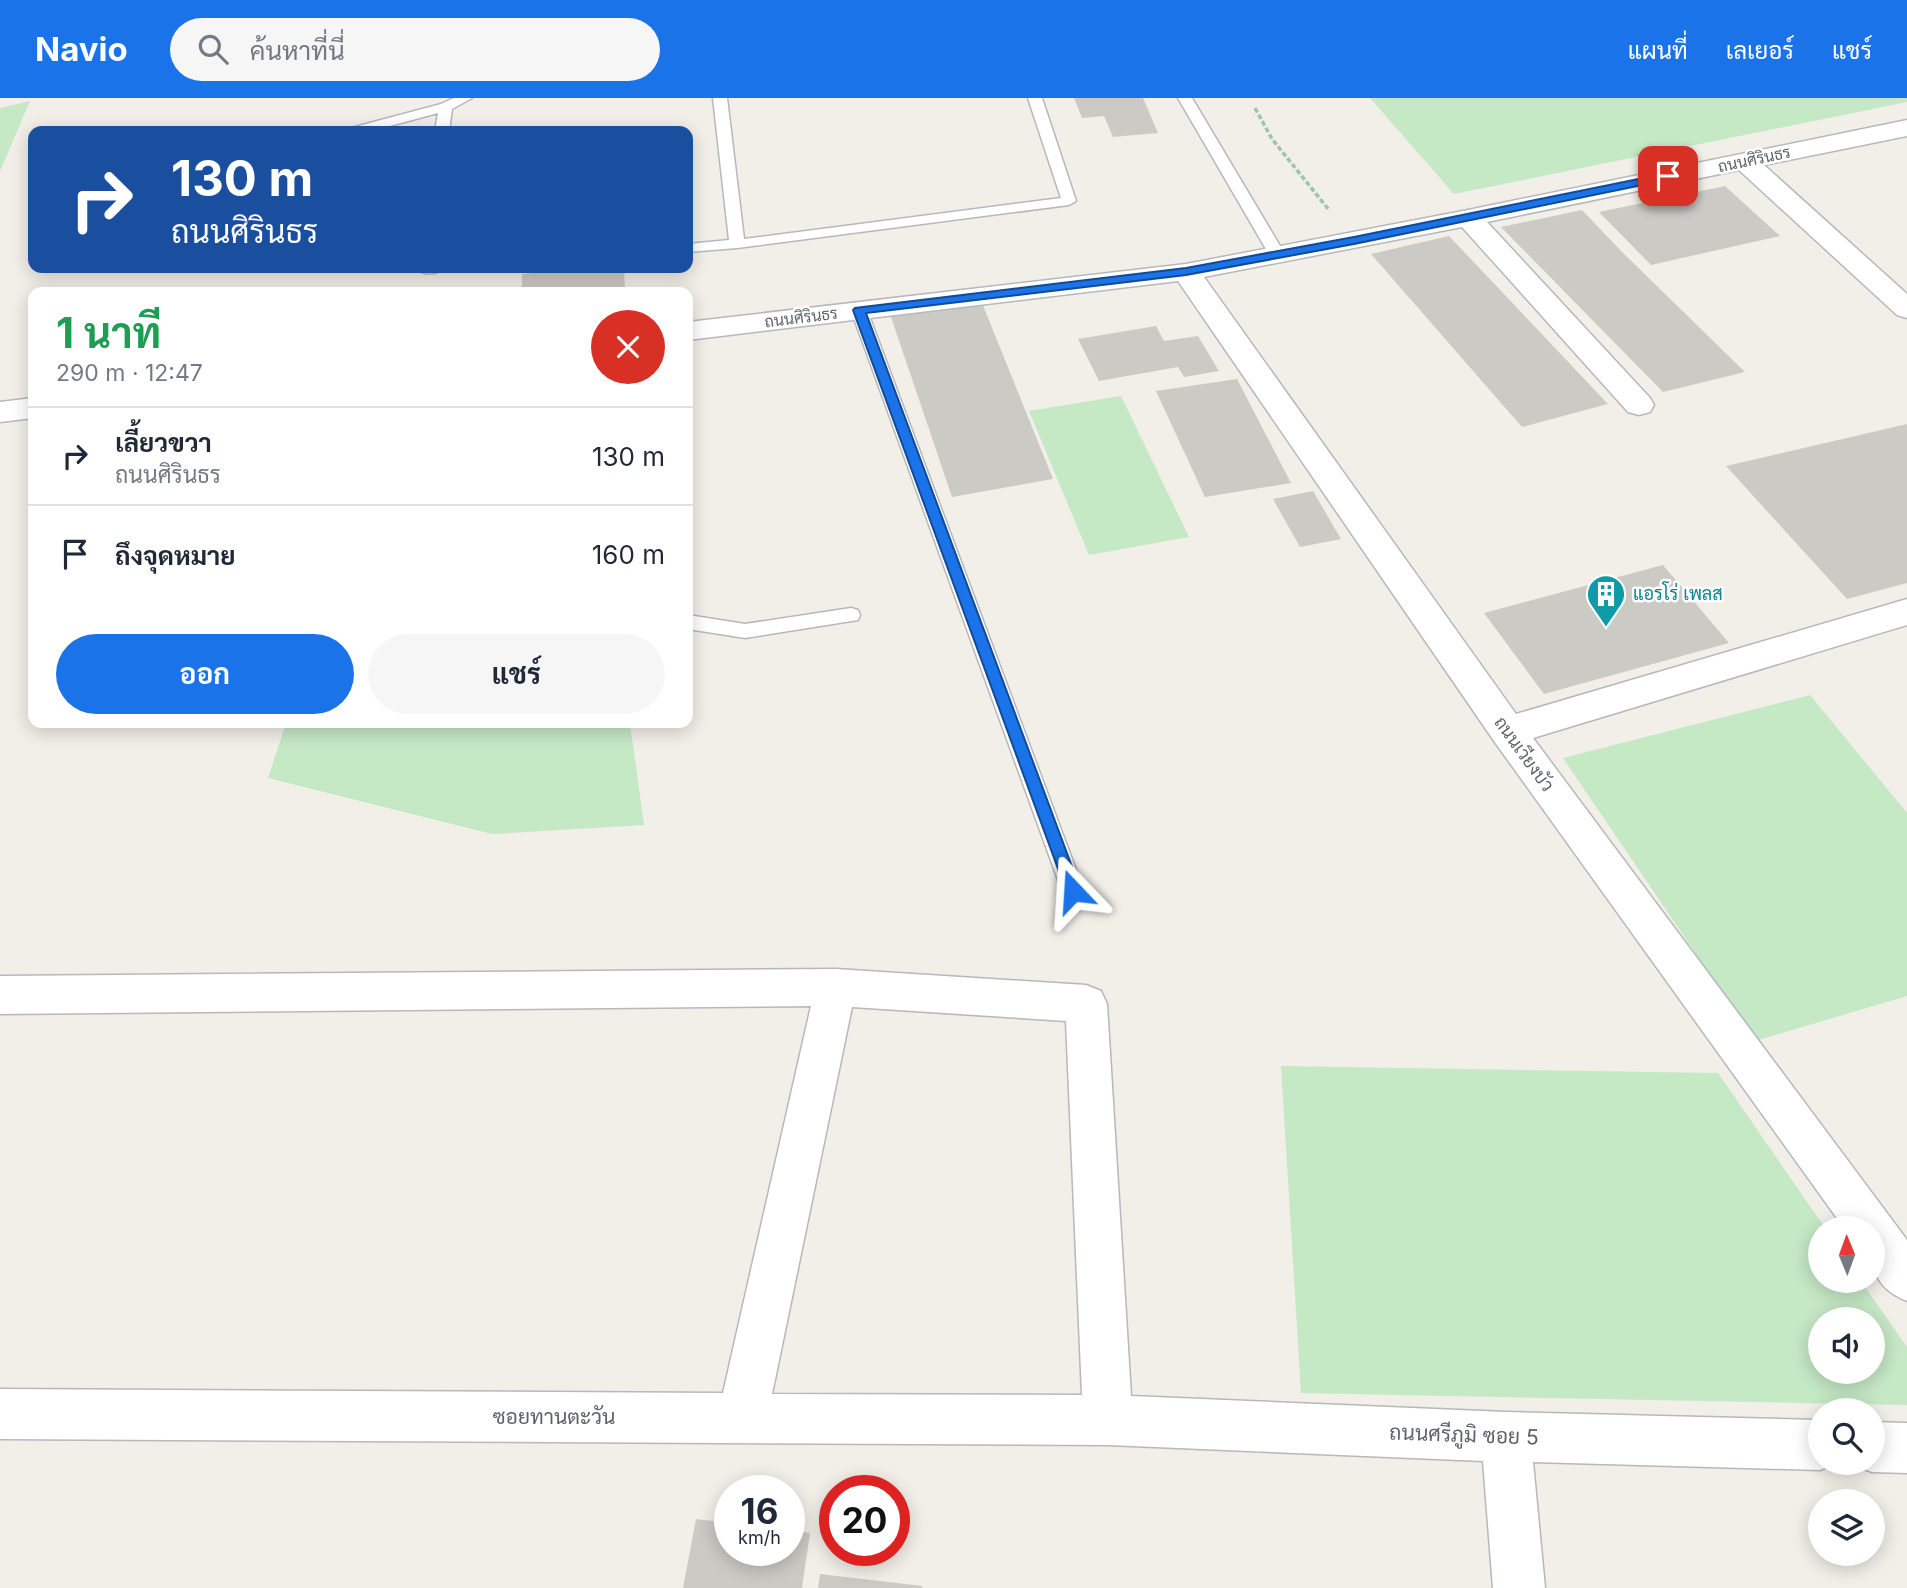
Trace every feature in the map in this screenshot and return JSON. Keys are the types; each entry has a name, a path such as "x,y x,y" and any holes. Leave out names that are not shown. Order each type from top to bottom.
{"street":[{"name":"ถนนศิรินธร","path":"693,330 1186,272 1354,241 1907,128"},
{"path":"1744,161 1907,309"},
{"path":"1468,218 1639,405"},
{"name":"ถนนเวียงบัว","path":"1186,272 1296,434 1507,731 1862,1216"},
{"path":"0,412 28,409"},
{"path":"1507,731 1907,612"},
{"path":"0,995 836,987 1086,1004 1108,1420"},
{"path":"741,1418 836,987"},
{"name":"ถนนเวียงบัว","path":"1885,1248 1907,1278"},
{"name":"ซอยทานตะวัน","path":"0,1414 1108,1420"},
{"name":"ถนนศรีภูมิ ซอย 5","path":"1108,1420 1506,1437 1808,1445"},
{"path":"1506,1437 1519,1588"},
{"path":"1885,1447 1907,1448"}],"lane":[{"path":"375,126 446,107 466,98"},
{"path":"720,98 737,244"},
{"path":"693,248 1069,201 1035,98"},
{"path":"1185,98 1278,256"},
{"path":"443,126 446,107"},
{"path":"859,310 1073,891"},
{"path":"693,623 746,631 851,615"}],"path":[{"path":"1255,108 1272,139 1354,241"}],"green space":[{"path":"1370,98 1907,98 1907,102 1454,194"},
{"path":"30,101 0,171 0,108"},
{"path":"1121,396 1189,537 1089,555 1029,411"},
{"path":"1810,695 1907,813 1907,996 1755,1041 1563,758"},
{"path":"284,728 631,728 644,825 492,834 268,778"},
{"path":"1281,1066 1718,1073 1817,1216 1808,1216 1808,1293 1869,1293 1879,1307 1808,1307 1808,1384 1885,1384 1885,1315 1907,1347 1907,1405 1885,1405 1885,1398 1808,1398 1808,1403 1301,1393"}],"building":[{"path":"1074,98 1143,98 1158,133 1113,137 1104,116 1082,118"},
{"path":"1725,186 1780,236 1651,265 1599,212"},
{"path":"1582,210 1745,372 1663,392 1501,227"},
{"path":"1449,236 1608,404 1522,427 1371,254"},
{"path":"624,273 625,287 522,287 522,274"},
{"path":"982,303 1053,479 952,497 890,314"},
{"path":"1156,326 1164,341 1198,336 1219,371 1184,377 1178,367 1099,381 1078,339"},
{"path":"1237,379 1291,483 1205,497 1156,391"},
{"path":"1907,424 1907,583 1847,599 1726,466"},
{"path":"1313,491 1341,539 1300,547 1273,499"},
{"name":"แอรโร่ เพลส","path":"1663,565 1729,643 1544,694 1484,613"},
{"path":"696,1519 714,1521 714,1566 805,1566 805,1532 810,1533 802,1588 683,1588"},
{"path":"820,1574 922,1586 922,1588 818,1588"}],"place":[{"name":"แอรโร่ เพลส","path":"1606,628"}],"route":[{"path":"1073,891 859,310 1186,272 1354,241 1668,176"}]}
